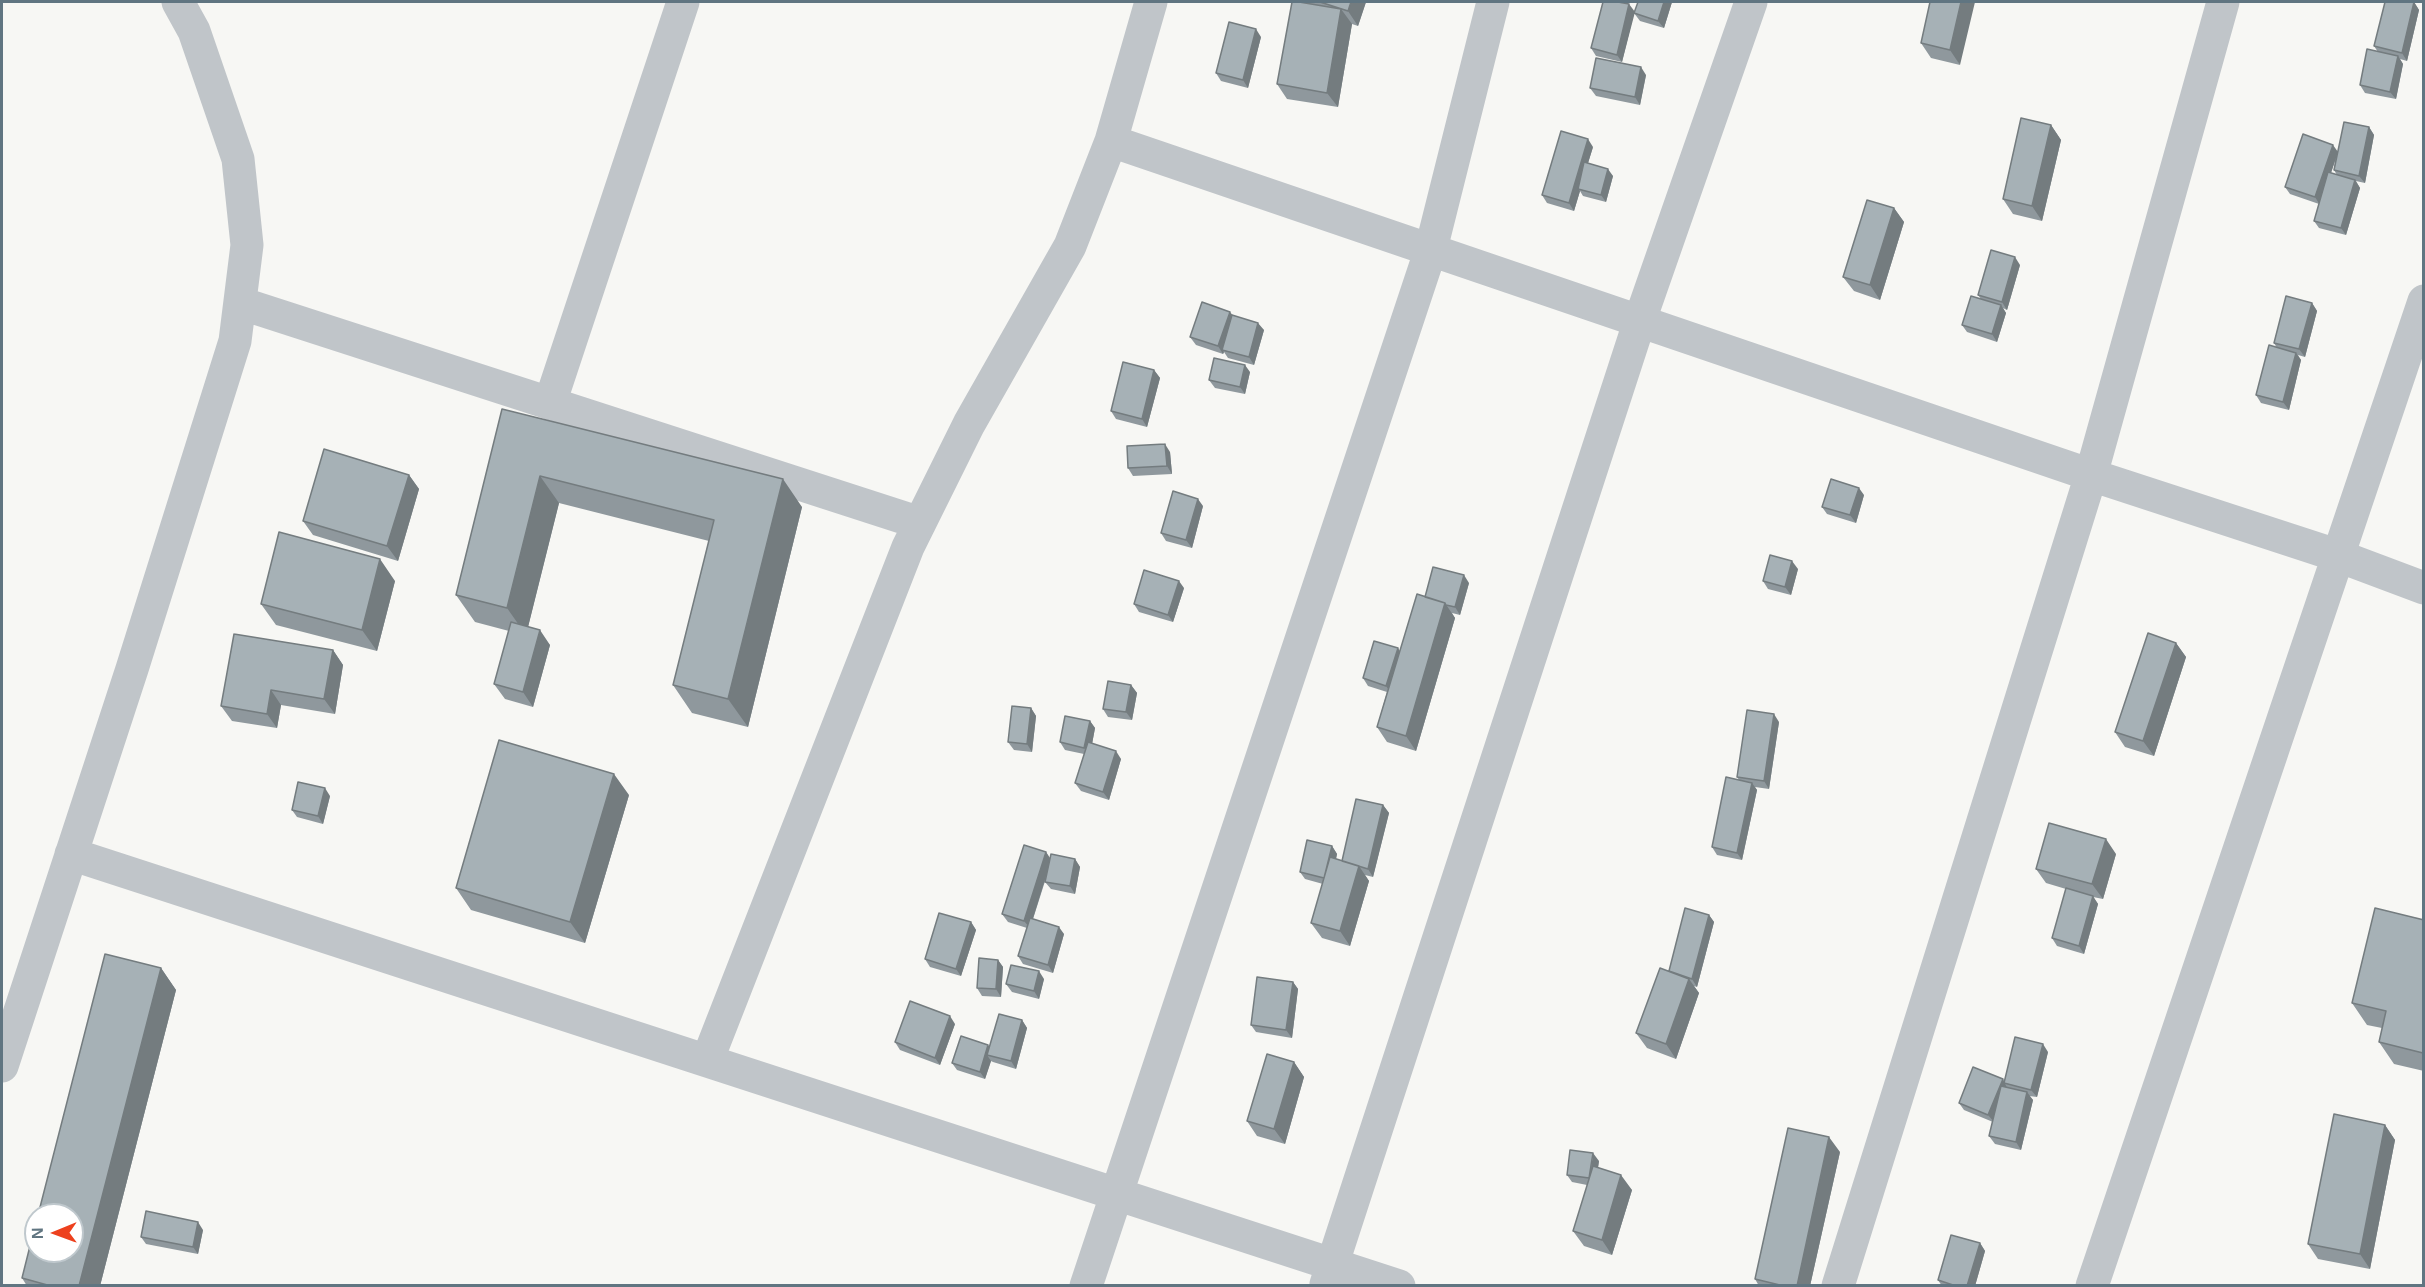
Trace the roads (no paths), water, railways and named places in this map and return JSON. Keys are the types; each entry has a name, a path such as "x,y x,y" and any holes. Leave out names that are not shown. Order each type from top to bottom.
{"street":[{"path":"2,1066 132,669 235,340 247,245 238,159 194,31 178,2"},
{"path":"549,403 683,2"},
{"path":"707,1061 908,547 969,424 1070,246 1111,141 1151,2"},
{"path":"1086,1286 1431,249 1493,2"},
{"path":"1329,1275 1640,320 1751,2"},
{"path":"1838,1286 2091,475 2223,2"},
{"path":"1111,141 2091,475 2336,555 2424,588"},
{"path":"2092,1286 2336,555 2424,301"},
{"path":"240,303 920,523"},
{"path":"71,854 1118,1194 1329,1275 1400,1286"}]}
